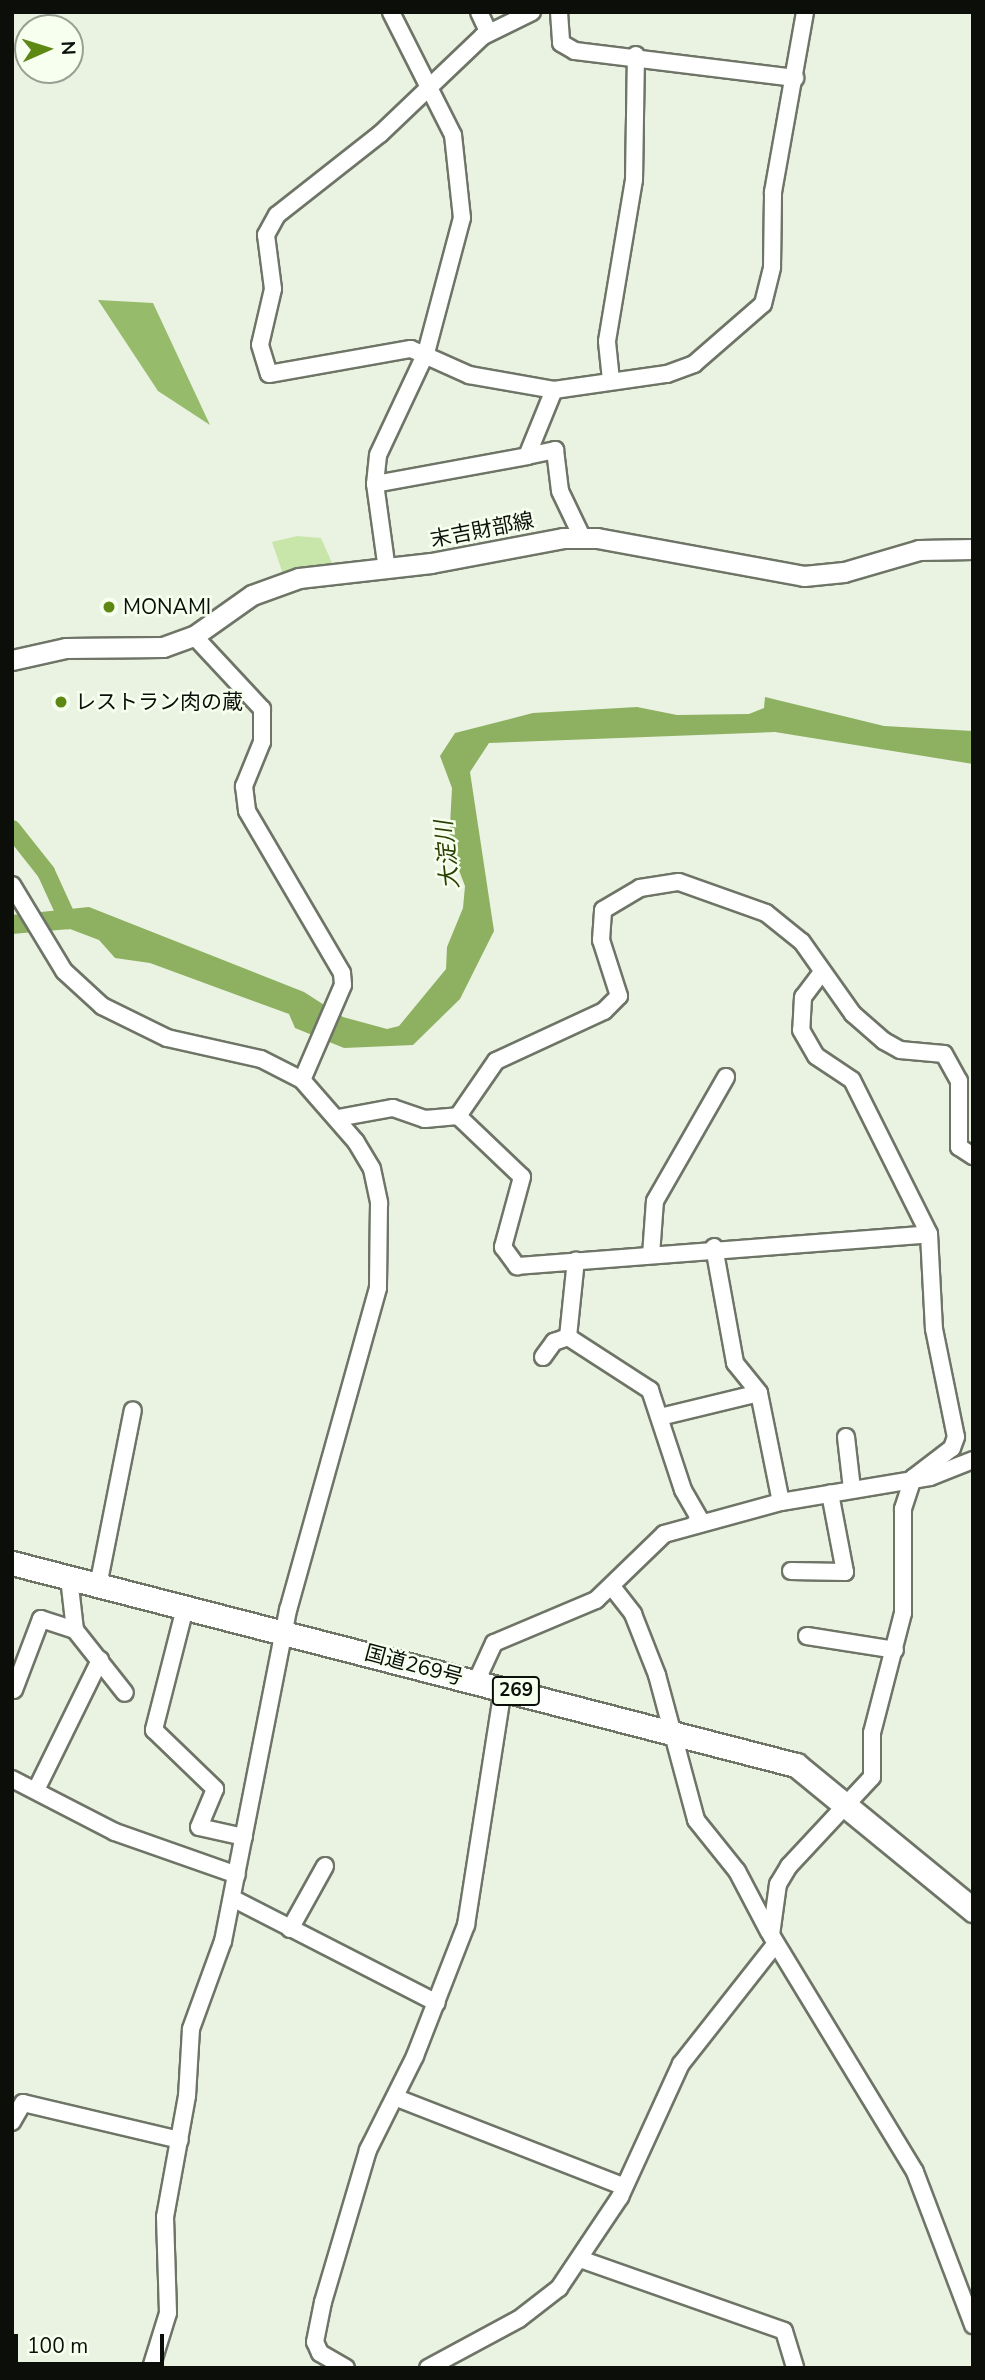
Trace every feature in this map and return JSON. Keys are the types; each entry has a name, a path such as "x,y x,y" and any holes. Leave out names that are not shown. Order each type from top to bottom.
{"highway":[{"name":"国道269号","path":"12,1563 669,1730 796,1765 847,1803 973,1910"}],"main road":[{"name":"末吉財部線","path":"12,660 66,648 163,647 194,636 273,585 387,570 582,537 804,576 844,572 919,550 973,549"}],"street":[{"path":"387,570 375,484 384,431 426,353 463,218 459,162 430,83 391,12"},
{"path":"479,12 489,33"},
{"path":"532,12 489,33 430,83 380,134 272,223 265,248 272,298 260,345 269,374 411,349 426,353 469,376 554,390 667,374 694,363 763,304 772,267 773,192 805,12"},
{"path":"559,12 561,43 575,51 636,55 686,68 748,68 795,78"},
{"path":"611,380 607,341 634,180 636,55"},
{"path":"527,456 554,390"},
{"path":"375,484 555,450 560,491 582,537"},
{"path":"194,636 262,709 262,742 244,786 247,811 343,985 302,1080"},
{"path":"458,1116 496,1061 604,1011 619,996 601,940 603,910 640,888 679,882 766,913 802,942 822,972 884,1041 900,1050 944,1054 959,1081 958,1147 973,1156"},
{"path":"15,889 64,971 102,1006 140,1028 261,1059 302,1080 338,1118 377,1186 378,1288 344,1397 288,1632 232,1898 191,2029 180,2140 163,2244 168,2313 151,2368"},
{"path":"428,2368 519,2319 559,2288 580,2259 623,2186 681,2064 772,1941 778,1884 847,1803 856,1801 872,1777 872,1733 903,1613 903,1509 913,1478 952,1448 956,1437 930,1298 929,1234 852,1080 816,1056 801,1030 803,997 822,972"},
{"path":"651,1255 655,1201 726,1077"},
{"path":"338,1118 393,1108 425,1119 458,1116 522,1177 503,1247 509,1256 531,1269 576,1260 714,1247 929,1234"},
{"path":"714,1247 735,1363 759,1393 781,1503"},
{"path":"568,1337 576,1260"},
{"path":"543,1357 554,1342 568,1337"},
{"path":"568,1337 650,1390 699,1518 694,1525"},
{"path":"660,1417 759,1393"},
{"path":"98,1586 133,1410"},
{"path":"846,1437 852,1489"},
{"path":"476,1682 495,1643 614,1588 652,1541 694,1525 781,1503 913,1478 973,1460"},
{"path":"790,1571 845,1572 830,1493"},
{"path":"69,1578 75,1630"},
{"path":"614,1588 633,1614 657,1675 669,1730 696,1820 737,1871 772,1941 897,2138 931,2207 973,2325"},
{"path":"185,1608 154,1730 215,1789 199,1827 244,1838"},
{"path":"14,1690 41,1619 75,1630 125,1693"},
{"path":"807,1636 895,1650"},
{"path":"37,1788 100,1660"},
{"path":"346,2368 320,2353 314,2342 354,2190 437,2003 474,1893 503,1688"},
{"path":"12,1779 37,1788 116,1832 237,1875"},
{"path":"289,1929 324,1866"},
{"path":"232,1898 437,2003"},
{"path":"397,2098 623,2186"},
{"path":"12,2122 23,2103 180,2140"},
{"path":"580,2259 783,2331 795,2368"}],"shaded area":[{"path":"98,300 153,303 210,425 158,391"},
{"path":"297,536 321,538 333,565 283,574 272,542"},
{"path":"765,697 884,726 973,731 973,764 775,732 489,743 470,772 494,931 460,999 413,1045 344,1048 295,1028 289,1014 150,963 115,958 99,940 70,929 12,934 12,915 89,907 304,992 343,1017 387,1029 399,1026 446,969 447,947 463,908 465,886 449,844 452,788 440,756 455,733 533,713 637,707 677,715 749,714 764,708"}],"waterway":[{"path":"12,829 46,872 68,920"}],"place":[{"name":"MONAMI","path":"109,607"},
{"name":"レストラン肉の蔵","path":"61,702"}],"water label":[{"name":"大淀川","path":"448,855"}]}
